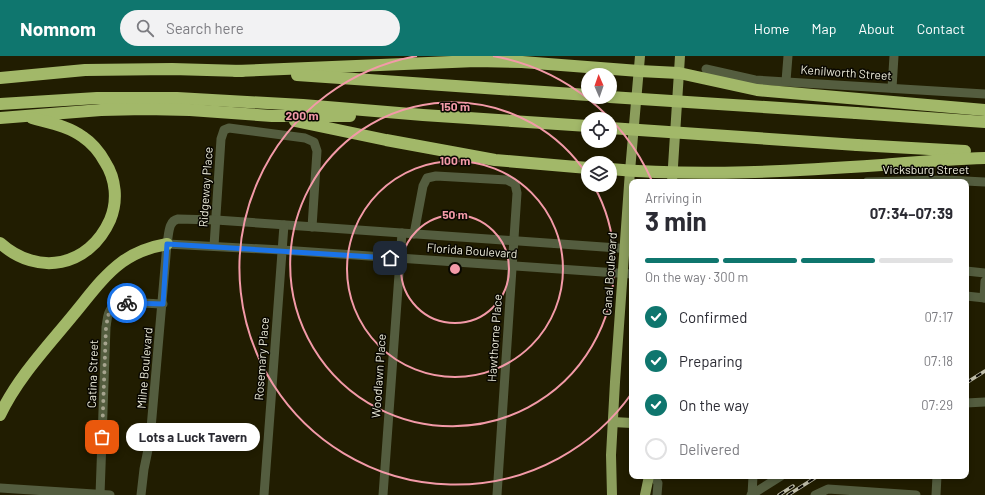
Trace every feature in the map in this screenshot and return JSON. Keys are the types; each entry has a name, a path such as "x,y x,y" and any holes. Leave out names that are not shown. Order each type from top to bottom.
{"highway":[{"path":"236,71 525,59 639,71 679,73 757,90 985,110"},
{"path":"0,78 85,70 172,69 236,71 581,95"},
{"path":"617,97 985,122"},
{"path":"0,104 97,98 177,98 303,105 462,118 581,126"},
{"path":"0,118 101,110 190,110 272,116 423,115"},
{"path":"0,243 21,257 37,262 64,262 77,257 89,249 102,235 111,217 114,206 115,190 108,166 100,153 84,137 58,124 20,116"},
{"path":"272,116 386,140 495,160 581,167"},
{"path":"617,128 985,152"},
{"path":"617,170 672,177 695,173 985,158"},
{"path":"0,415 6,402 34,362 111,271 136,253 167,244"}],"main road":[{"name":"Canal Boulevard","path":"630,179 640,56"},
{"path":"672,177 680,56"},
{"name":"Canal Boulevard","path":"612,495 611,455 613,422 629,248"},
{"path":"613,422 629,423"},
{"path":"645,495 648,479"}],"street":[{"path":"786,81 788,56"},
{"path":"892,88 894,56"},
{"name":"Kenilworth Street","path":"706,69 755,80 985,94"},
{"name":"Ridgeway Place","path":"214,246 221,139 224,130 234,128 305,138 314,142 318,151 312,227"},
{"name":"Hawthorne Place","path":"414,234 423,186 428,178 436,176 506,180 515,184 517,193 497,495"},
{"name":"Vicksburg Street","path":"969,181 985,182"},
{"name":"Florida Boulevard","path":"174,220 216,220 629,248"},
{"name":"Milne Boulevard","path":"141,495 144,469 150,440 167,244 171,223 174,220"},
{"name":"Rosemary Place","path":"264,495 284,225"},
{"name":"Woodlawn Place","path":"383,495 402,233"},
{"name":"Florida Boulevard","path":"167,244 282,250 627,274"},
{"path":"969,272 985,273"},
{"path":"969,296 984,298 985,281"},
{"name":"Catina Street","path":"100,495 106,327 109,310 122,304 163,304"},
{"path":"969,403 985,402"},
{"path":"655,479 658,484 657,495"},
{"path":"752,495 753,479"},
{"path":"752,495 776,479"},
{"path":"936,495 937,479"},
{"path":"0,488 110,495"},
{"path":"815,495 828,489 916,495"}],"railway":[{"path":"969,381 985,371"},
{"path":"788,495 813,479"},
{"path":"779,495 793,486"}],"way so far":[{"path":"102,437 106,327 109,310 117,305 127,303"}],"place":[{"name":"Lots a Luck Tavern","path":"102,437"}],"route":[{"path":"127,303 163,304 167,244 282,250 390,258"}]}
